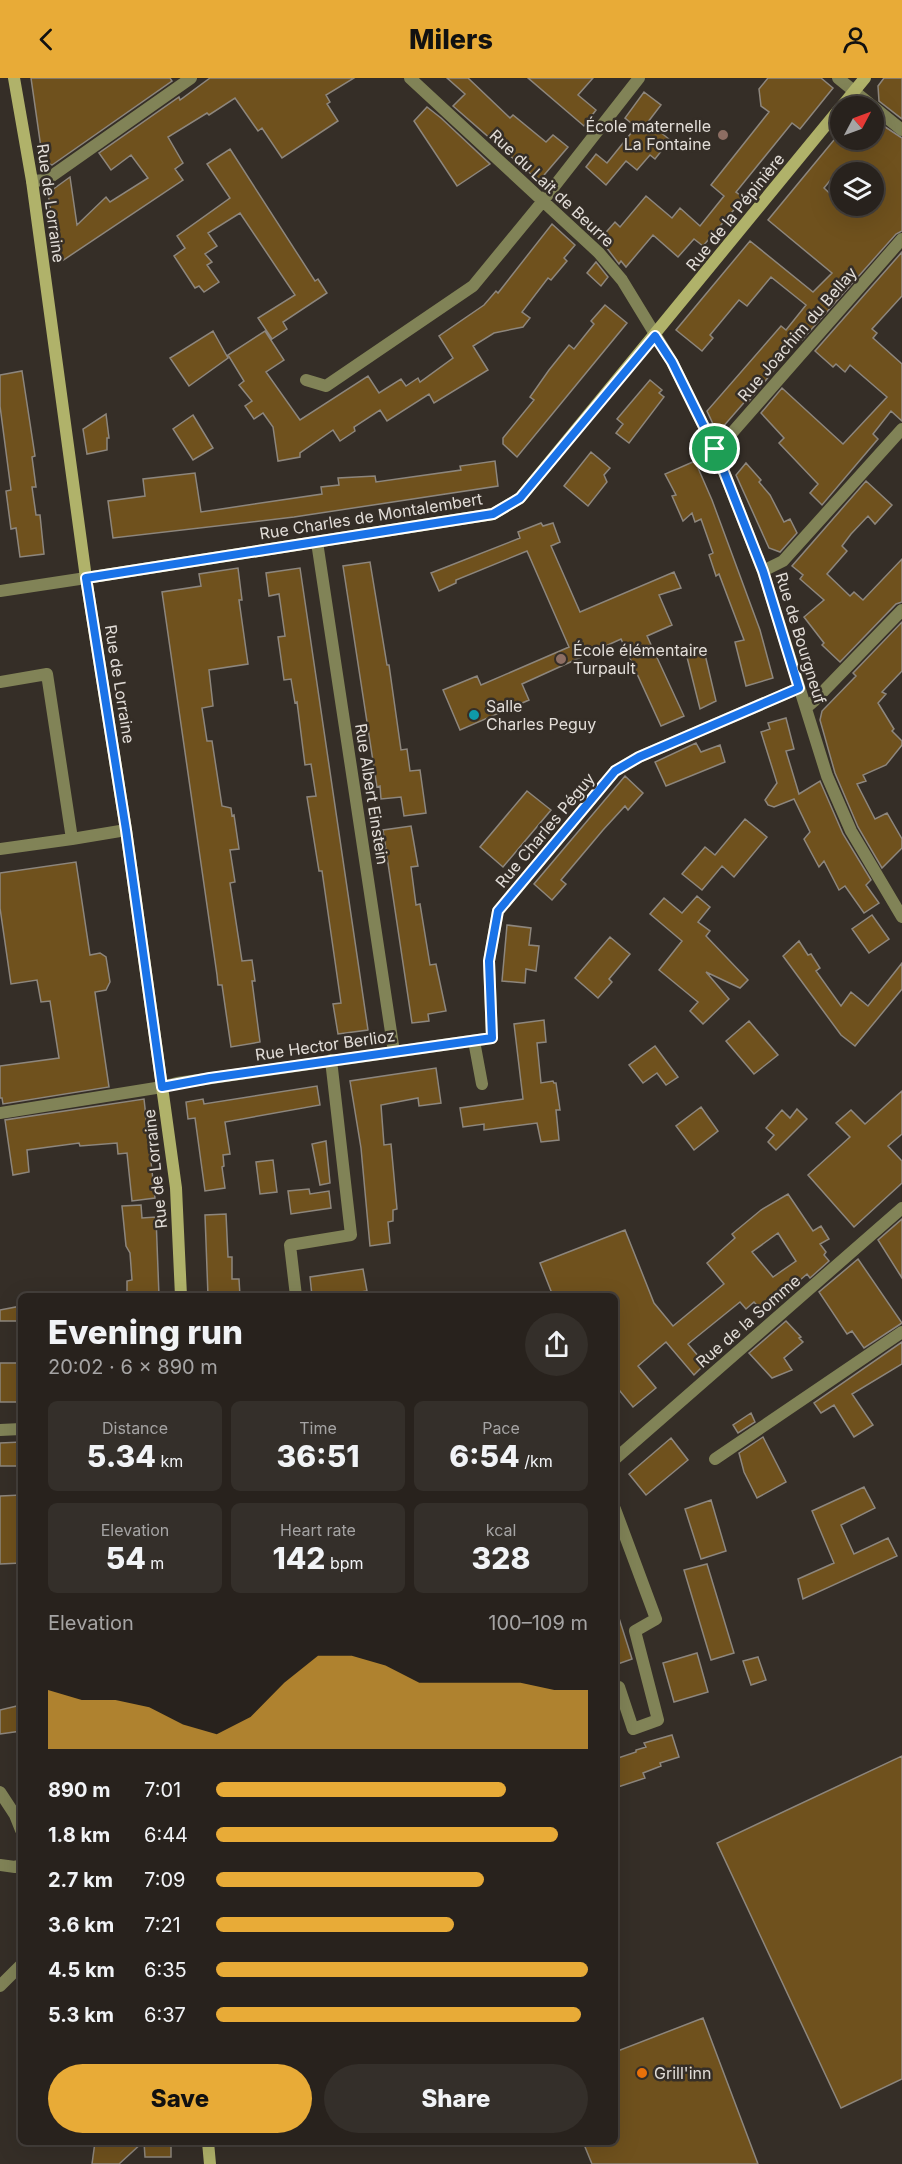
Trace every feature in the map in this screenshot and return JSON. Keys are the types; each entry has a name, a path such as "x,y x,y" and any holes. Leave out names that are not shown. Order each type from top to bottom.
{"main road":[{"name":"Rue de Lorraine","path":"14,78 32,182 86,578 126,830 176,1188 180,1293"},
{"name":"Rue de la Pépinière","path":"850,96 865,78"},
{"name":"Rue de la Pépinière","path":"655,336 830,121"},
{"name":"Rue Charles de Montalembert","path":"86,578 493,514 520,498 655,336"},
{"path":"208,2145 210,2164"}],"street":[{"path":"32,182 46,180 190,78"},
{"name":"Rue du Lait de Beurre","path":"410,78 599,253 622,280 655,336"},
{"path":"306,380 326,386 472,286 542,202 639,78"},
{"path":"838,78 902,130"},
{"name":"Rue Joachim du Bellay","path":"715,449 724,442 902,239"},
{"name":"Rue de Bourgneuf","path":"655,336 672,362 715,449 763,571 827,776 846,820 871,868 902,917"},
{"path":"763,571 783,561 902,429"},
{"name":"Rue Albert Einstein","path":"317,542 394,1052"},
{"path":"0,591 86,578"},
{"path":"806,708 902,610"},
{"path":"0,682 46,674 72,838"},
{"name":"Rue Charles Péguy","path":"492,1038 489,961 498,911 615,771 639,757 799,688"},
{"path":"0,849 126,830"},
{"name":"Rue Hector Berlioz","path":"0,1113 177,1083 492,1038"},
{"path":"474,1041 482,1084"},
{"path":"296,1293 290,1245 351,1235 331,1060"},
{"name":"Rue de la Somme","path":"618,1456 902,1208"},
{"path":"714,1459 902,1332"},
{"path":"0,1430 18,1429"},
{"path":"618,1517 656,1619 635,1631 658,1720 633,1729 618,1687"},
{"path":"0,1792 18,1822"},
{"path":"0,1864 18,1866"},
{"path":"0,1986 18,1968"}],"building":[{"path":"31,78 170,78 172,81 52,165 38,160 41,148"},
{"path":"210,78 354,78 326,95 330,102 327,104 338,121 282,158 262,128 258,131 235,98 168,137 183,163 175,169 183,180 59,263 48,193 70,177 77,225 106,197 110,202 148,178 131,155 111,170 99,153"},
{"path":"447,78 468,78 510,118 513,115 546,142 553,135 568,147 539,181 453,106 465,94"},
{"path":"528,78 593,78 578,95 596,110 584,126"},
{"path":"768,78 821,78 833,88 800,129 792,123 736,192 744,198 703,246 694,239 678,257 653,235 626,267 621,261 619,264 600,239 615,222 620,227 646,196 672,218 680,208 700,226 724,196 711,185 769,112 761,106 759,89"},
{"path":"884,78 902,78 902,119 884,105 884,96 879,96 878,86"},
{"path":"644,92 661,105 648,122 670,140 655,159 650,155 637,170 626,161 606,185 586,167 596,154 607,163 636,127 625,118"},
{"path":"427,107 490,164 457,186 414,121"},
{"path":"884,126 902,138 902,231 896,234 802,340 800,338 749,401 748,398 722,428 714,426 707,411 781,326 786,330 806,305 771,277 747,306 739,300 710,335 713,338 702,351 676,330 750,241 813,292 832,273 768,220 830,145 830,150 884,150"},
{"path":"230,149 315,281 318,279 327,293 283,322 287,329 272,339 258,318 295,295 240,213 208,233 217,246 205,254 212,262 207,265 219,282 204,292 199,286 195,288 174,256 185,248 177,236 230,198 207,164"},
{"path":"552,224 575,245 564,258 567,261 551,280 548,278 522,312 530,318 523,327 494,333 473,346 488,370 434,403 429,394 387,421 380,410 354,427 355,431 340,441 333,430 300,453 300,457 278,461 273,427 263,413 254,419 245,406 252,401 239,385 244,381 228,355 265,331 284,360 266,372 300,420 368,376 379,393 401,379 406,386 418,378 420,382 453,358 439,336 484,305 496,291 498,293"},
{"path":"902,252 902,296 872,329 877,333 873,338 902,364 902,421 891,411 873,434 878,439 822,505 810,493 818,484 779,443 784,438 761,413 782,388 843,444 887,397 850,365 845,372 836,364 833,367 815,351"},
{"path":"596,262 608,277 601,286 587,273"},
{"path":"605,305 627,323 517,457 503,444 503,438 534,400 530,397 549,370 569,345 574,349 594,324 591,321"},
{"path":"213,331 228,358 189,386 170,358"},
{"path":"22,371 35,456 32,457 36,487 32,487 36,515 40,515 44,554 20,557 16,528 11,529 6,491 11,490 0,406 0,375"},
{"path":"650,380 662,390 659,393 664,397 629,443 616,433 623,424 617,419"},
{"path":"106,414 109,438 107,438 107,450 87,454 83,429"},
{"path":"193,415 213,448 193,460 173,429"},
{"path":"591,452 610,468 604,475 607,482 588,506 564,486"},
{"path":"495,461 498,486 294,517 113,538 108,501 145,496 143,479 195,473 201,512 322,494 321,487 339,485 338,478 375,476 376,482 461,470 460,466"},
{"path":"695,461 712,500 760,630 773,678 746,686 735,642 744,640 719,574 716,576 709,555 713,553 701,519 695,522 692,513 683,521 672,496 676,495 665,474"},
{"path":"746,463 761,480 759,482 770,495 784,522 790,519 797,533 780,552 769,548 736,475"},
{"path":"866,481 892,505 875,524 868,516 851,534 842,546 847,551 827,574 850,596 854,592 863,600 902,559 902,602 896,604 840,662 822,645 824,643 804,617 824,600 800,579 803,575 792,566"},
{"path":"541,523 543,526 553,523 560,542 551,546 580,612 674,572 681,588 659,595 672,625 647,636 684,716 661,726 621,639 522,684 529,700 460,730 443,690 477,676 481,685 569,647 527,551 456,580 456,583 439,591 431,573 520,538 518,532"},
{"path":"370,562 387,665 389,665 401,750 407,749 410,771 420,770 426,813 404,816 401,797 381,799 380,786 377,787 343,566"},
{"path":"238,568 242,600 239,600 248,664 209,670 213,706 202,708 207,741 212,741 222,806 231,808 232,816 234,815 239,849 230,850 235,882 230,883 242,961 252,960 255,981 252,981 260,1042 231,1047 222,985 218,985 162,592 201,586 199,574"},
{"path":"300,568 368,1030 338,1034 333,1004 341,1003 322,871 319,871 307,797 316,796 311,764 305,765 297,702 295,703 291,679 284,680 278,637 285,636 279,594 269,596 266,573"},
{"path":"902,622 902,671 882,692 886,694 878,703 894,729 892,731 902,741 902,745 886,765 863,775 866,781 857,784 875,819 887,813 902,839 902,848 882,868 858,827 835,773 820,720 822,711 856,676 853,673"},
{"path":"704,650 716,701 700,709 686,653"},
{"path":"786,718 794,749 786,751 799,794 820,781 843,834 871,880 866,885 879,903 864,913 845,886 839,890 824,861 819,867 804,839 810,832 794,799 774,807 768,805 765,800 777,783 761,732 770,729 768,723"},
{"path":"696,743 701,752 720,745 725,762 666,786 655,762"},
{"path":"625,776 643,793 628,810 625,806 603,830 561,880 566,884 552,900 534,884"},
{"path":"527,791 551,810 503,867 480,847"},
{"path":"745,819 767,837 734,877 722,866 702,890 682,874 705,847 715,855"},
{"path":"411,826 418,866 411,867 416,905 420,904 430,965 436,964 446,1011 428,1014 429,1021 412,1023 383,830"},
{"path":"76,862 90,955 100,953 106,957 110,982 106,990 95,992 109,1087 3,1104 0,1098 0,1066 59,1058 50,1001 41,1002 37,980 11,984 0,908 0,873"},
{"path":"697,896 710,907 698,922 710,931 706,936 748,980 740,988 706,972 729,999 703,1024 690,1011 698,1002 659,970 682,941 650,914 664,898 682,913"},
{"path":"872,915 889,939 869,953 852,929"},
{"path":"507,925 531,928 529,945 539,946 536,971 526,969 525,983 502,981"},
{"path":"610,937 630,954 609,979 612,982 598,998 575,978"},
{"path":"799,941 808,955 811,954 820,968 816,971 841,1006 851,992 868,1006 902,963 902,989 855,1046 841,1035 783,956"},
{"path":"544,1020 546,1042 537,1043 541,1083 553,1081 556,1083 560,1110 556,1110 559,1140 541,1142 537,1123 484,1130 484,1124 463,1127 460,1108 523,1099 514,1024"},
{"path":"749,1021 778,1055 754,1074 726,1041"},
{"path":"655,1046 678,1077 666,1085 657,1073 643,1083 629,1065"},
{"path":"436,1068 441,1103 419,1106 418,1098 381,1105 384,1145 391,1144 397,1209 393,1210 393,1221 388,1222 390,1243 370,1246 361,1148 350,1081"},
{"path":"317,1086 320,1105 225,1122 230,1154 223,1155 225,1188 205,1191 195,1118 188,1119 186,1102 203,1099 204,1104"},
{"path":"902,1091 902,1134 888,1146 902,1161 902,1183 854,1227 808,1175 850,1137 836,1123 851,1110 865,1124"},
{"path":"144,1099 155,1198 132,1201 127,1153 118,1154 117,1143 80,1146 79,1143 27,1150 29,1172 13,1175 5,1120"},
{"path":"701,1107 718,1131 694,1150 676,1126"},
{"path":"797,1109 807,1119 776,1150 768,1142 774,1135 766,1128 782,1110 790,1118"},
{"path":"326,1141 330,1183 320,1185 312,1144"},
{"path":"273,1160 277,1192 260,1194 256,1162"},
{"path":"309,1189 310,1194 329,1191 331,1208 291,1214 288,1191"},
{"path":"788,1194 813,1231 821,1226 829,1239 820,1244 829,1261 810,1278 807,1274 763,1312 754,1302 746,1309 740,1302 688,1344 705,1364 694,1375 666,1342 638,1366 656,1388 633,1407 618,1389 618,1293 552,1293 540,1263 625,1230 654,1303 673,1326 724,1284 707,1263 735,1238 732,1234 761,1210","holes":["778,1233 796,1261 773,1277 752,1252"]},
{"path":"141,1205 142,1218 156,1217 159,1293 127,1293 127,1281 132,1280 122,1206"},
{"path":"226,1214 228,1257 232,1257 232,1279 239,1279 240,1293 208,1293 205,1215"},
{"path":"902,1219 902,1278 878,1240"},
{"path":"858,1259 902,1323 864,1348 852,1331 847,1334 819,1292"},
{"path":"363,1269 367,1291 312,1293 310,1277"},
{"path":"18,1307 18,1321 0,1321 0,1310"},
{"path":"786,1321 803,1342 784,1358 792,1370 772,1378 749,1353"},
{"path":"902,1342 902,1364 852,1394 873,1425 854,1437 834,1405 821,1413 814,1403"},
{"path":"0,1363 18,1363 18,1402 0,1402"},
{"path":"751,1413 755,1422 738,1433 733,1425"},
{"path":"763,1437 786,1482 757,1498 744,1472 739,1453"},
{"path":"671,1438 688,1460 646,1495 629,1474"},
{"path":"18,1442 18,1466 0,1466 0,1443"},
{"path":"864,1487 875,1508 841,1525 854,1554 888,1538 897,1556 803,1599 798,1579 834,1563 812,1511"},
{"path":"18,1495 18,1563 0,1564 0,1496"},
{"path":"711,1500 726,1551 701,1559 685,1509"},
{"path":"707,1564 734,1653 711,1660 684,1570"},
{"path":"618,1615 632,1659 618,1664"},
{"path":"697,1653 708,1692 674,1702 663,1663"},
{"path":"758,1657 766,1680 751,1685 743,1661"},
{"path":"18,1706 18,1731 0,1734 0,1710"},
{"path":"672,1735 679,1757 660,1763 661,1766 643,1773 645,1778 618,1787 618,1758 646,1747 644,1743"},
{"path":"902,1756 902,2079 841,2108 717,1843"},
{"path":"703,2018 758,2164 592,2164 584,2145 618,2145 618,2051"},
{"path":"95,2145 140,2145 119,2164 92,2164"},
{"path":"144,2145 171,2145 171,2157 145,2157"}],"place":[{"name":"École maternelle La Fontaine","path":"723,135"},
{"name":"École élémentaire Turpault","path":"561,659"},
{"name":"Salle Charles Peguy","path":"474,715"},
{"name":"Grill'inn","path":"642,2073"}],"route":[{"path":"655,336 672,362 715,449 763,571 799,688 639,757 615,771 498,911 489,961 492,1038 331,1060 162,1087 126,830 86,578 493,514 520,498 655,336"}]}
